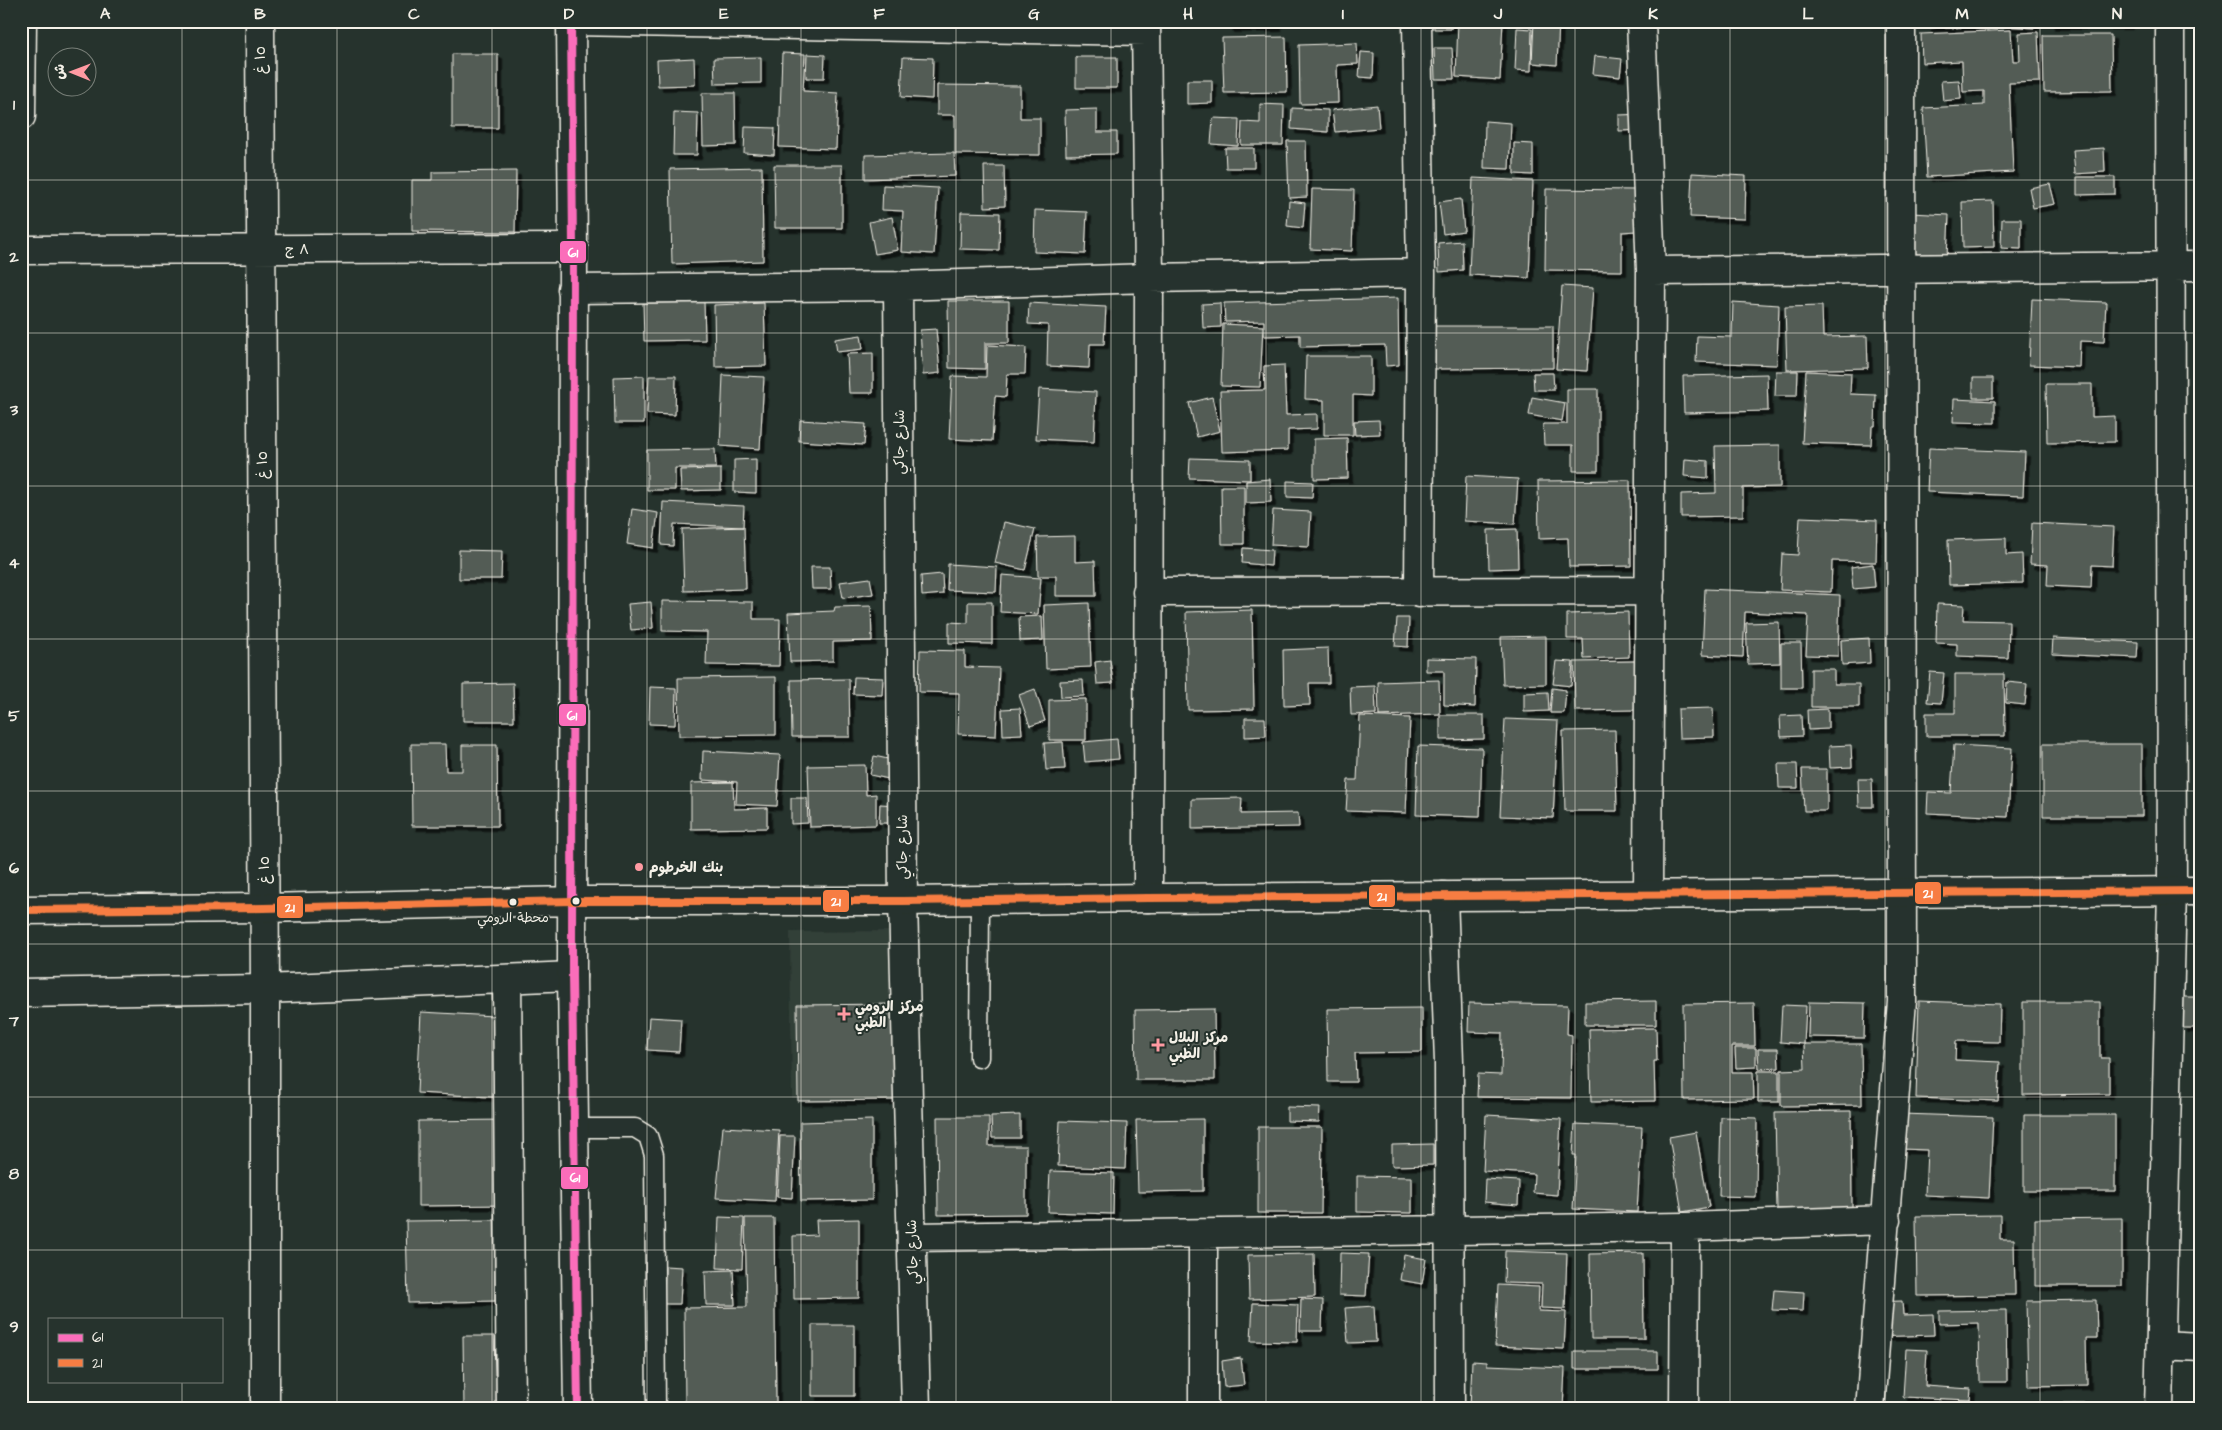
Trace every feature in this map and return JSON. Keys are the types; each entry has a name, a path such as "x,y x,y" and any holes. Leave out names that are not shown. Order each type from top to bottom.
{"street":[{"path":"21,116 22,21"},
{"name":"١٥ غ","path":"260,21 265,989 264,1409"},
{"path":"578,1409 572,976 573,248 571,21 1146,26 1149,278 1148,898"},
{"path":"1417,21 1421,273 1419,593"},
{"path":"1642,21 1651,271 1648,895"},
{"path":"1870,1409 1902,1002 1901,21"},
{"path":"2159,1409 2172,891 2170,21"},
{"name":"٨ ج","path":"21,250 573,248"},
{"path":"1651,271 2201,266"},
{"path":"572,289 898,286 1149,278 1421,273"},
{"name":"شارع جاكي","path":"898,286 902,901 916,1409"},
{"path":"1147,592 1419,593 1650,591"},
{"path":"21,906 21,910 264,908 572,901 902,901 2201,891"},
{"path":"1443,896 1449,1062 1450,1409"},
{"path":"21,993 265,989 572,976"},
{"path":"508,979 511,1409"},
{"path":"912,1236 1450,1231 1685,1227 1886,1220"},
{"path":"1684,1409 1685,1227"},
{"path":"1203,1234 1203,1409"},
{"path":"2161,1345 2201,1347"}],"lane":[{"path":"979,1058 980,900"},
{"path":"574,1128 635,1128 648,1136 654,1156 656,1409"}],"shaded area":[{"name":"مركز الرومي الطبي","path":"896,931 898,1096 792,1098 790,932"}],"building":[{"path":"1228,21 1277,21 1277,27 1229,28"},
{"path":"1434,21 1451,21 1451,29 1434,29"},
{"path":"1458,21 1503,21 1500,80 1456,77"},
{"path":"1534,21 1559,21 1557,65 1532,63"},
{"path":"1926,21 1944,21 1945,27 1927,28"},
{"path":"1945,21 1979,21 1979,27 1945,28"},
{"path":"2002,21 2034,21 2034,28 2002,26"},
{"path":"2050,21 2128,21 2128,25 2050,25"},
{"path":"1517,28 1532,29 1531,71 1515,70"},
{"path":"2011,30 2013,61 2020,61 2019,33 2038,32 2040,82 2009,83 2013,172 1927,177 1923,108 1984,105 1984,91 1963,92 1962,61 1922,63 1921,34"},
{"path":"2043,35 2111,35 2112,91 2044,92"},
{"path":"1286,37 1287,92 1224,93 1222,38"},
{"path":"1357,43 1358,64 1337,65 1338,103 1300,104 1299,45"},
{"path":"1434,48 1452,48 1454,79 1435,79"},
{"path":"1361,52 1374,53 1373,78 1359,77"},
{"path":"782,53 805,54 803,91 838,93 836,149 779,147"},
{"path":"452,54 498,54 498,128 452,128"},
{"path":"807,54 825,55 824,78 806,78"},
{"path":"1595,56 1622,59 1620,77 1593,74"},
{"path":"761,57 761,83 715,84 714,58"},
{"path":"903,57 933,58 932,99 901,97"},
{"path":"1076,57 1117,57 1117,88 1076,88"},
{"path":"694,58 695,85 658,86 657,60"},
{"path":"1187,80 1212,80 1212,103 1187,104"},
{"path":"1959,80 1961,99 1943,101 1941,81"},
{"path":"937,85 1020,86 1020,118 1040,118 1040,155 955,154 955,115 937,115"},
{"path":"702,93 735,93 736,145 703,146"},
{"path":"1260,104 1284,105 1283,145 1241,145 1242,122 1260,123"},
{"path":"1377,105 1379,128 1335,132 1332,110"},
{"path":"1292,108 1328,110 1328,132 1291,129"},
{"path":"1097,109 1097,132 1117,132 1117,154 1066,155 1065,110"},
{"path":"674,112 698,113 697,155 673,155"},
{"path":"1645,114 1645,130 1619,131 1619,115"},
{"path":"1213,118 1239,119 1238,146 1211,144"},
{"path":"1485,121 1511,123 1509,169 1484,168"},
{"path":"745,127 775,128 774,155 744,153"},
{"path":"1287,141 1306,141 1307,197 1289,198"},
{"path":"1514,143 1533,144 1533,175 1514,174"},
{"path":"1225,148 1254,148 1254,168 1226,168"},
{"path":"2104,148 2105,172 2075,174 2073,150"},
{"path":"954,153 955,176 865,179 865,155"},
{"path":"774,165 842,165 842,228 775,228"},
{"path":"984,166 1004,166 1005,206 985,207"},
{"path":"762,167 763,261 672,264 670,169"},
{"path":"516,171 515,232 412,231 412,180 432,180 432,172"},
{"path":"1692,173 1746,176 1745,219 1690,217"},
{"path":"2077,177 2115,177 2115,194 2077,195"},
{"path":"1473,178 1533,181 1529,278 1469,275"},
{"path":"2050,184 2055,204 2033,208 2029,188"},
{"path":"883,185 938,188 934,254 901,252 903,211 882,210"},
{"path":"1312,189 1354,190 1352,251 1310,249"},
{"path":"1546,189 1636,190 1636,231 1622,232 1622,271 1545,270"},
{"path":"1461,199 1464,231 1443,234 1439,202"},
{"path":"1289,201 1305,203 1303,228 1287,226"},
{"path":"1993,201 1994,247 1963,248 1962,202"},
{"path":"1035,210 1087,212 1085,254 1034,252"},
{"path":"961,212 1000,213 999,250 960,249"},
{"path":"1911,213 1949,215 1947,256 1909,254"},
{"path":"892,217 898,250 875,254 869,222"},
{"path":"2002,219 2021,219 2021,249 2001,248"},
{"path":"1462,241 1463,270 1439,272 1438,243"},
{"path":"1562,286 1593,288 1587,371 1556,369"},
{"path":"1398,298 1399,365 1386,366 1385,345 1300,347 1300,335 1264,336 1264,321 1225,322 1224,303"},
{"path":"2032,299 2106,302 2104,342 2080,341 2079,367 2029,365"},
{"path":"948,301 1009,301 1009,343 985,343 985,369 949,368"},
{"path":"704,302 705,340 644,341 643,303"},
{"path":"1733,302 1779,305 1777,365 1696,362 1697,336 1732,337"},
{"path":"764,303 766,366 715,367 714,305"},
{"path":"1029,303 1106,307 1104,344 1090,344 1089,368 1047,366 1048,325 1028,324"},
{"path":"1220,303 1221,327 1203,328 1202,304"},
{"path":"1822,306 1823,337 1867,336 1868,368 1787,370 1785,307"},
{"path":"1223,324 1263,326 1260,387 1221,386"},
{"path":"1435,326 1553,326 1553,368 1435,369"},
{"path":"936,329 940,373 923,375 920,330"},
{"path":"861,335 863,349 837,352 835,339"},
{"path":"987,345 1026,347 1025,374 1007,374 1006,397 995,396 992,441 949,439 952,376 986,377"},
{"path":"873,353 873,393 849,393 847,354"},
{"path":"1306,356 1371,356 1371,396 1353,395 1353,435 1324,435 1324,400 1305,399"},
{"path":"1284,365 1286,415 1317,414 1317,429 1288,430 1288,450 1222,452 1220,391 1265,390 1264,366"},
{"path":"1776,371 1798,371 1797,396 1775,396"},
{"path":"1806,371 1851,373 1850,394 1876,395 1875,426 1872,426 1871,445 1802,443"},
{"path":"1533,373 1553,373 1554,390 1534,390"},
{"path":"1767,374 1768,411 1684,413 1683,376"},
{"path":"723,375 764,377 760,449 720,446"},
{"path":"644,376 644,423 615,423 614,377"},
{"path":"649,376 676,376 675,415 647,414"},
{"path":"1973,378 1993,378 1993,398 1973,398"},
{"path":"2046,384 2092,384 2092,417 2115,416 2115,442 2047,443"},
{"path":"1039,389 1096,392 1094,442 1036,439"},
{"path":"1567,389 1598,389 1598,471 1573,471 1573,445 1544,445 1543,424 1567,424"},
{"path":"1212,397 1220,431 1197,437 1189,403"},
{"path":"1532,397 1565,403 1562,421 1529,415"},
{"path":"1954,399 1995,401 1995,423 1953,422"},
{"path":"800,420 866,424 864,445 799,441"},
{"path":"1379,420 1380,434 1355,435 1354,421"},
{"path":"1347,438 1348,478 1314,479 1314,439"},
{"path":"1780,445 1780,487 1743,488 1743,516 1681,517 1681,494 1716,493 1715,446"},
{"path":"1929,448 2025,452 2023,496 1927,492"},
{"path":"715,449 716,468 675,468 675,490 647,490 647,450"},
{"path":"1190,458 1250,460 1250,480 1189,478"},
{"path":"756,459 756,493 734,492 734,460"},
{"path":"1685,459 1708,461 1708,478 1684,476"},
{"path":"721,469 721,490 681,491 680,470"},
{"path":"1466,476 1518,479 1515,524 1464,521"},
{"path":"1270,479 1271,502 1246,503 1246,481"},
{"path":"1630,480 1631,566 1569,567 1568,538 1539,539 1538,481"},
{"path":"1287,481 1313,482 1312,498 1287,497"},
{"path":"1221,486 1244,486 1244,544 1222,544"},
{"path":"663,502 744,506 743,527 674,524 673,546 661,545"},
{"path":"632,509 658,513 653,548 627,544"},
{"path":"1273,510 1311,512 1309,547 1271,545"},
{"path":"1800,517 1877,520 1876,562 1832,561 1831,592 1780,590 1782,554 1798,555"},
{"path":"1004,522 1035,529 1025,570 995,563"},
{"path":"2032,523 2114,527 2112,566 2092,565 2091,588 2047,586 2048,565 2030,564"},
{"path":"744,527 746,589 684,591 682,529"},
{"path":"1517,529 1518,568 1489,569 1488,530"},
{"path":"1075,536 1075,562 1095,561 1096,596 1056,596 1056,576 1038,576 1037,537"},
{"path":"2006,538 2006,555 2022,554 2023,583 1949,585 1948,540"},
{"path":"1243,548 1272,550 1271,566 1242,563"},
{"path":"459,550 502,551 501,579 459,579"},
{"path":"948,564 997,567 996,592 947,590"},
{"path":"1873,564 1875,587 1853,589 1851,567"},
{"path":"811,567 830,567 831,589 812,589"},
{"path":"942,574 943,594 922,596 921,576"},
{"path":"1002,575 1041,578 1038,614 1000,612"},
{"path":"870,578 873,594 843,598 840,582"},
{"path":"1705,589 1840,595 1838,656 1806,655 1808,615 1745,612 1743,657 1702,655"},
{"path":"662,601 753,602 753,619 780,619 779,666 706,665 707,632 662,631"},
{"path":"651,602 653,628 631,630 628,604"},
{"path":"968,602 992,602 992,644 949,643 949,622 968,623"},
{"path":"1089,603 1091,667 1046,669 1044,605"},
{"path":"1937,604 1964,605 1963,620 2009,621 2008,658 1957,656 1957,644 1936,643"},
{"path":"871,606 872,641 833,642 833,661 790,662 788,613 834,611 835,607"},
{"path":"1252,610 1254,709 1188,710 1186,612"},
{"path":"1628,612 1629,657 1584,659 1583,639 1567,639 1567,614"},
{"path":"1042,616 1043,640 1020,641 1019,617"},
{"path":"1397,618 1409,618 1408,647 1395,646"},
{"path":"1779,622 1780,663 1748,664 1746,623"},
{"path":"1546,636 1546,684 1503,685 1501,637"},
{"path":"1869,638 1870,663 1842,665 1841,640"},
{"path":"2053,638 2138,642 2137,658 2052,654"},
{"path":"1781,643 1801,643 1802,688 1781,688"},
{"path":"1328,648 1329,683 1309,683 1310,705 1284,706 1283,650"},
{"path":"920,650 965,651 965,667 999,668 996,736 958,734 959,693 919,692"},
{"path":"1426,658 1476,659 1475,707 1444,705 1444,671 1426,671"},
{"path":"1110,660 1113,683 1097,684 1095,662"},
{"path":"1556,661 1573,662 1571,686 1553,684"},
{"path":"1635,661 1635,710 1575,711 1574,662"},
{"path":"1811,669 1834,669 1834,684 1859,684 1859,707 1811,707"},
{"path":"1930,672 1944,673 1941,703 1927,702"},
{"path":"1955,674 2004,674 2005,736 1926,736 1926,713 1955,713"},
{"path":"776,677 776,735 679,736 678,678"},
{"path":"854,677 883,678 882,695 853,694"},
{"path":"849,679 850,737 792,737 791,680"},
{"path":"1083,680 1084,696 1061,697 1060,681"},
{"path":"1439,680 1440,714 1379,716 1378,682"},
{"path":"2007,682 2027,684 2025,705 2006,703"},
{"path":"513,683 514,721 463,721 463,684"},
{"path":"1375,686 1376,714 1351,715 1350,687"},
{"path":"650,687 676,688 675,725 649,724"},
{"path":"1552,688 1566,690 1564,713 1550,713"},
{"path":"1035,689 1045,721 1030,726 1019,695"},
{"path":"1548,692 1549,711 1524,712 1524,693"},
{"path":"1086,699 1086,740 1049,740 1049,700"},
{"path":"1020,708 1022,734 1003,735 1002,709"},
{"path":"1713,708 1714,737 1679,738 1678,709"},
{"path":"1828,709 1828,729 1808,730 1807,710"},
{"path":"1440,715 1484,715 1484,739 1440,740"},
{"path":"1801,715 1802,736 1781,737 1780,716"},
{"path":"1360,716 1410,718 1406,813 1346,811 1348,780 1357,780"},
{"path":"1245,718 1265,718 1266,736 1245,737"},
{"path":"1505,719 1558,721 1553,818 1500,816"},
{"path":"1615,730 1617,811 1565,811 1563,731"},
{"path":"1117,739 1119,759 1085,762 1083,742"},
{"path":"1063,742 1065,769 1046,770 1044,743"},
{"path":"411,744 445,744 446,771 462,771 462,745 497,745 498,826 412,826"},
{"path":"2043,744 2142,744 2142,816 2043,816"},
{"path":"1851,745 1852,767 1830,768 1829,746"},
{"path":"1954,745 2012,748 2008,817 1927,813 1928,792 1951,793"},
{"path":"1418,746 1482,748 1480,817 1416,815"},
{"path":"703,751 780,755 777,806 736,804 737,782 702,780"},
{"path":"874,756 902,762 898,781 870,775"},
{"path":"1778,764 1797,764 1798,788 1779,788"},
{"path":"865,765 866,795 876,794 876,825 810,827 808,766"},
{"path":"1802,769 1827,769 1827,811 1804,811"},
{"path":"1858,779 1872,779 1873,807 1859,807"},
{"path":"733,782 734,809 767,808 767,828 691,829 691,783"},
{"path":"791,798 807,798 808,823 791,824"},
{"path":"1242,798 1241,814 1298,813 1299,827 1192,829 1192,799"},
{"path":"880,804 897,805 896,823 879,823"},
{"path":"2183,997 2201,997 2201,1028 2183,1028"},
{"path":"1656,1001 1656,1025 1585,1025 1585,1002"},
{"path":"1919,1001 2000,1004 1999,1042 1956,1041 1955,1060 2000,1062 1998,1101 1916,1098"},
{"path":"1809,1002 1865,1003 1864,1038 1808,1037"},
{"path":"2023,1002 2100,1002 2100,1058 2109,1058 2109,1094 2023,1095"},
{"path":"1469,1003 1568,1005 1567,1034 1572,1035 1571,1098 1477,1097 1478,1074 1501,1075 1502,1033 1468,1032"},
{"path":"1754,1003 1755,1046 1732,1046 1732,1072 1753,1072 1754,1099 1684,1100 1683,1004"},
{"path":"894,1004 895,1100 798,1101 797,1005"},
{"path":"1782,1005 1806,1006 1804,1044 1780,1042"},
{"path":"1422,1008 1422,1052 1355,1053 1356,1082 1328,1082 1327,1009"},
{"path":"1214,1009 1215,1080 1136,1080 1135,1010"},
{"path":"421,1012 512,1017 508,1098 417,1093"},
{"path":"649,1017 681,1019 679,1052 647,1050"},
{"path":"1656,1028 1657,1061 1654,1061 1655,1101 1591,1102 1589,1029"},
{"path":"1804,1044 1861,1044 1862,1105 1781,1106 1781,1070 1805,1069"},
{"path":"1735,1048 1756,1048 1756,1067 1736,1068"},
{"path":"1758,1049 1778,1049 1779,1068 1759,1069"},
{"path":"1758,1071 1779,1071 1779,1102 1758,1102"},
{"path":"1287,1107 1320,1108 1319,1122 1287,1121"},
{"path":"1851,1111 1852,1208 1777,1209 1775,1112"},
{"path":"1902,1114 1993,1117 1989,1198 1925,1195 1927,1150 1901,1149"},
{"path":"1020,1115 1020,1138 992,1138 991,1116"},
{"path":"1486,1115 1561,1119 1557,1195 1533,1193 1534,1174 1483,1171"},
{"path":"2024,1115 2115,1115 2115,1191 2024,1191"},
{"path":"937,1117 989,1117 989,1146 1026,1146 1026,1214 938,1215"},
{"path":"1721,1117 1757,1118 1756,1197 1719,1196"},
{"path":"1203,1119 1203,1191 1138,1192 1136,1120"},
{"path":"507,1120 508,1205 418,1206 418,1121"},
{"path":"872,1120 872,1200 801,1201 800,1122"},
{"path":"1060,1121 1127,1123 1125,1169 1058,1166"},
{"path":"1575,1124 1642,1127 1637,1212 1573,1209 1576,1155 1573,1155"},
{"path":"723,1127 779,1130 775,1201 716,1198"},
{"path":"1258,1127 1322,1127 1321,1213 1258,1213"},
{"path":"1696,1132 1709,1207 1682,1212 1669,1137"},
{"path":"780,1136 795,1136 792,1198 777,1197"},
{"path":"1433,1144 1433,1165 1392,1166 1392,1145"},
{"path":"2198,1150 2201,1150 2201,1180 2198,1180"},
{"path":"1050,1171 1114,1173 1113,1214 1048,1212"},
{"path":"1357,1176 1412,1177 1412,1213 1357,1212"},
{"path":"1485,1179 1519,1181 1518,1205 1484,1202"},
{"path":"2000,1215 2000,1239 2014,1239 2015,1295 1917,1296 1916,1216"},
{"path":"719,1217 744,1218 742,1269 717,1268"},
{"path":"745,1218 774,1218 776,1404 685,1405 684,1308 747,1307"},
{"path":"2122,1218 2122,1286 2035,1286 2035,1219"},
{"path":"859,1219 859,1298 794,1299 793,1236 817,1235 816,1220"},
{"path":"495,1220 495,1301 408,1303 406,1221"},
{"path":"1505,1251 1567,1253 1565,1309 1541,1308 1542,1284 1504,1283"},
{"path":"1340,1253 1369,1254 1366,1296 1339,1295"},
{"path":"1643,1253 1644,1339 1591,1339 1590,1254"},
{"path":"1314,1254 1315,1297 1249,1299 1248,1255"},
{"path":"1404,1255 1426,1259 1422,1284 1400,1280"},
{"path":"665,1266 682,1267 680,1304 664,1304"},
{"path":"733,1270 735,1305 706,1305 705,1271"},
{"path":"1498,1285 1539,1287 1538,1311 1566,1312 1564,1349 1495,1346"},
{"path":"1774,1290 1804,1292 1803,1311 1772,1310"},
{"path":"1301,1299 1323,1300 1322,1331 1300,1331"},
{"path":"2096,1300 2097,1338 2086,1338 2087,1385 2028,1386 2026,1301"},
{"path":"1902,1301 1903,1315 1933,1314 1934,1335 1874,1337 1873,1302"},
{"path":"1253,1303 1298,1305 1297,1342 1251,1341"},
{"path":"1374,1306 1376,1342 1348,1343 1345,1308"},
{"path":"2006,1310 2007,1382 1980,1382 1979,1323 1939,1324 1939,1311"},
{"path":"812,1325 854,1325 854,1396 812,1396"},
{"path":"463,1336 494,1336 495,1375 506,1375 507,1409 464,1409"},
{"path":"1906,1349 1927,1350 1925,1386 1971,1389 1970,1400 1903,1397"},
{"path":"1574,1351 1658,1351 1658,1369 1574,1369"},
{"path":"1241,1358 1244,1385 1224,1387 1222,1361"},
{"path":"1472,1361 1487,1362 1487,1365 1565,1368 1563,1409 1470,1409"},
{"path":"2016,1404 2085,1404 2085,1409 2016,1409"},
{"path":"1252,1406 1310,1409 1252,1409"}],"transit line":[{"name":"61","path":"571,21 573,248 572,976 578,1409"},
{"name":"21","path":"21,906 21,910 264,908 572,901 903,901 2201,891"}],"place":[{"name":"بنك الخرطوم","path":"639,867"},
{"name":"محطة الرومي","path":"513,902"},
{"name":"مركز الرومي الطبي","path":"844,1014"},
{"name":"مركز البلال الطبي","path":"1158,1045"}]}
